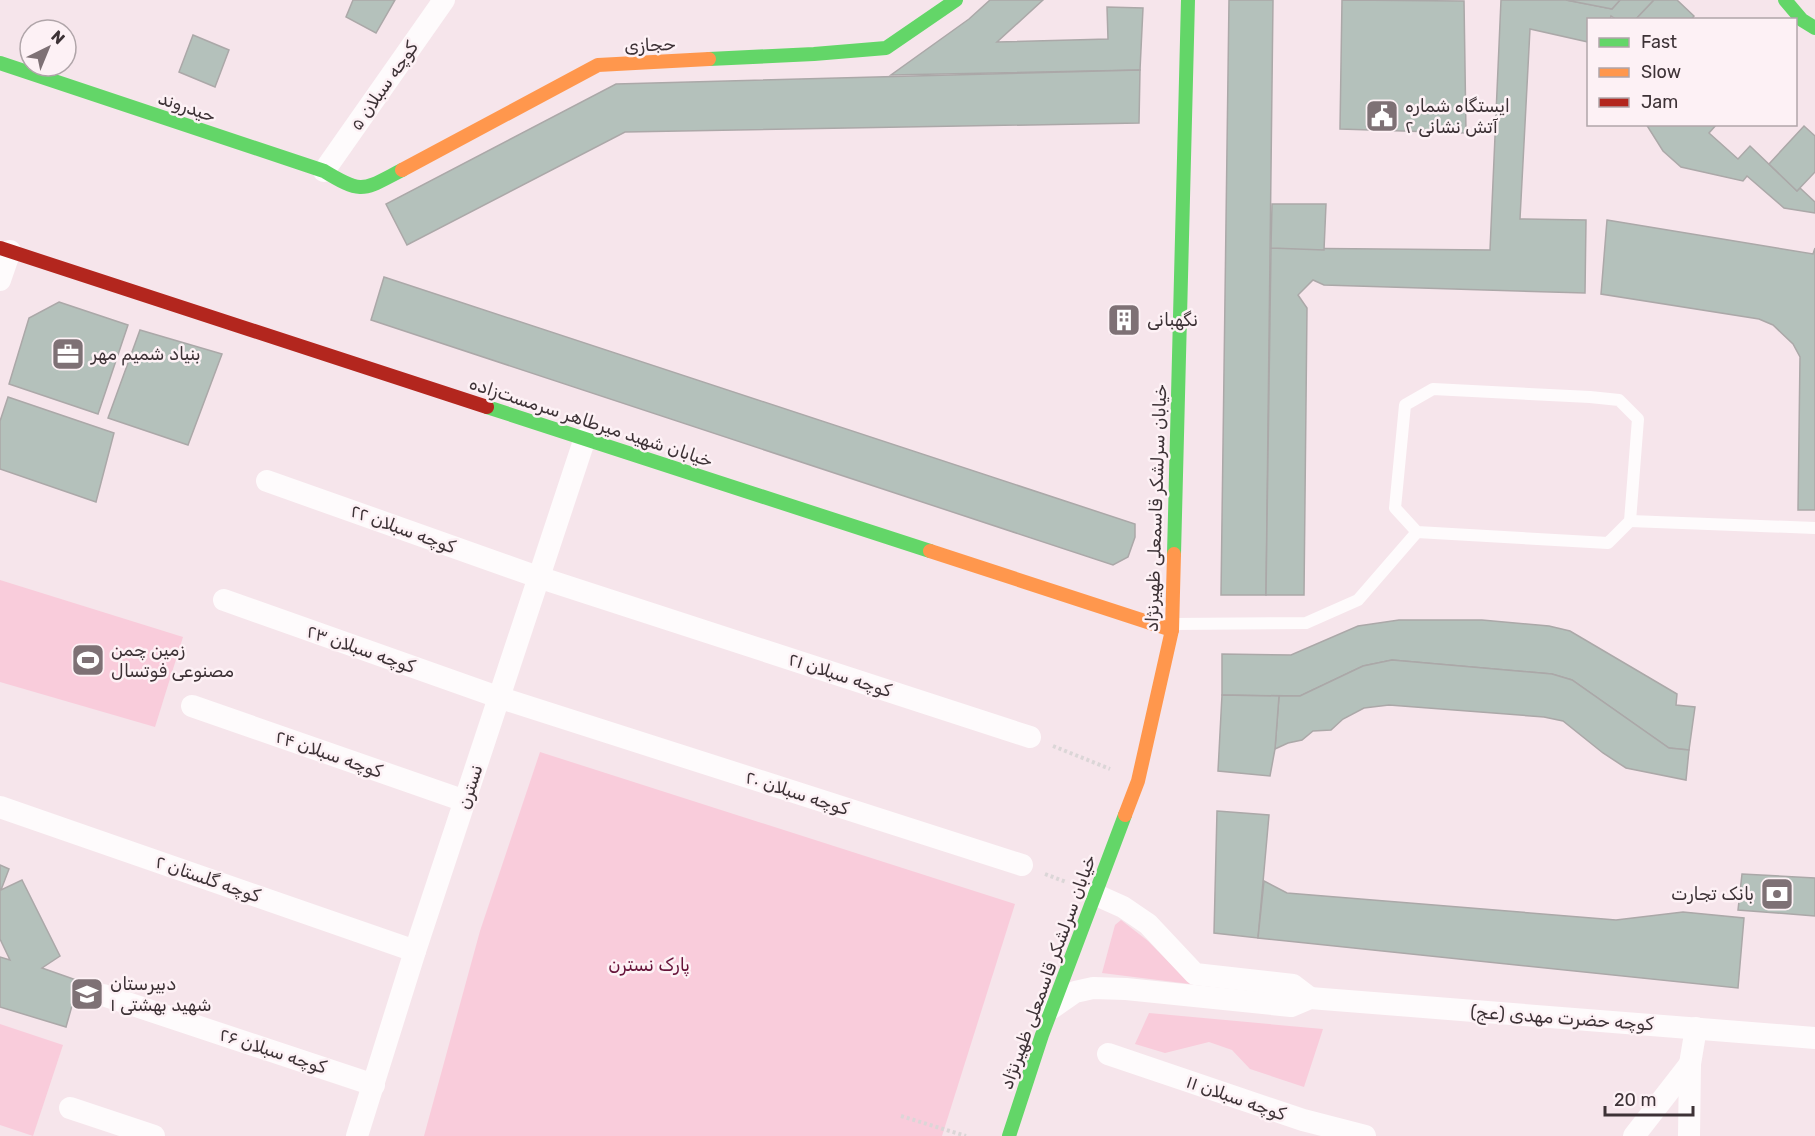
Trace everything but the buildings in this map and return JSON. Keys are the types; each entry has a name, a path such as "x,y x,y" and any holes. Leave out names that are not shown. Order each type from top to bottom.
{"street":[{"name":"کوچه سبلان ۵","path":"324,171 444,0"},
{"name":"حجازی","path":"361,189 371,186 598,65 886,48 956,0"},
{"name":"خیابان سرلشکر قاسمعلی ظهیرنژاد","path":"1009,1136 1052,1008 1138,781 1172,627 1188,0"},
{"path":"1785,0 1802,20 1815,28"},
{"name":"حیدروند","path":"0,63 324,171 353,188 361,189"},
{"name":"خیابان شهید میرطاهر سرمست‌زاده","path":"5,249 1172,627"},
{"path":"0,280 5,249"},
{"name":"نسترن","path":"357,1136 498,697 585,438"},
{"name":"کوچه سبلان ۲۲","path":"267,481 538,577"},
{"name":"کوچه سبلان ۲۱","path":"538,577 1030,737"},
{"name":"کوچه سبلان ۲۳","path":"224,600 498,697"},
{"name":"کوچه سبلان ۲۰","path":"498,697 1022,864"},
{"name":"کوچه سبلان ۲۴","path":"192,706 465,801"},
{"name":"کوچه گلستان ۲","path":"0,807 416,951"},
{"name":"کوچه حضرت مهدی (عج)","path":"1094,894 1123,907 1148,924 1195,974 1293,985 1310,999"},
{"name":"کوچه حضرت مهدی (عج)","path":"1052,1008 1075,992 1093,988 1126,989 1291,1006 1310,999 1815,1038"},
{"name":"کوچه سبلان ۲۶","path":"103,995 374,1085"},
{"path":"1689,1136 1690,1064 1696,1028"},
{"name":"کوچه سبلان ۱۱","path":"1108,1054 1300,1128 1365,1136"},
{"path":"1634,1136 1690,1064"},
{"path":"70,1108 154,1136"}],"lane":[{"path":"1433,389 1619,400 1638,419 1630,521 1608,543 1417,532 1395,508 1405,405 1433,389"},
{"path":"1630,521 1815,528"},
{"path":"1172,627 1306,623 1358,600 1417,532"}],"path":[{"path":"1030,737 1138,781"},
{"path":"1022,864 1094,894"},
{"path":"901,1116 966,1136"}],"green space":[{"name":"زمین چمن مصنوعی فوتسال","path":"0,580 183,637 155,727 0,682"},
{"name":"پارک نسترن","path":"540,752 1015,904 942,1136 424,1136 480,931"},
{"path":"1121,920 1148,941 1190,984 1102,973 1115,925"},
{"path":"1149,1013 1323,1029 1304,1087 1250,1069 1232,1050 1209,1042 1165,1053 1135,1044"},
{"path":"0,1024 63,1045 33,1136 0,1125"}],"traffic: fast":[{"path":"709,59 886,48 956,0"},
{"path":"1174,554 1188,0"},
{"path":"1785,0 1802,20 1815,28"},
{"path":"0,63 324,171 356,187 379,182 402,170"},
{"path":"487,407 930,551"},
{"path":"1009,1136 1042,1035 1125,815"}],"traffic: slow":[{"path":"402,170 598,65 709,59"},
{"path":"930,551 1172,630"},
{"path":"1125,815 1138,781 1172,630 1174,554"}],"traffic: jam":[{"path":"0,248 487,407"}],"place":[{"name":"ایستگاه شماره ۲ آتش نشانی","path":"1382,116"},
{"name":"نگهبانی","path":"1124,320"},
{"name":"بنیاد شمیم مهر","path":"68,354"},
{"name":"زمین چمن مصنوعی فوتسال","path":"88,660"},
{"name":"بانک تجارت","path":"1777,894"},
{"name":"دبیرستان شهید بهشتی ۱","path":"87,994"}]}
